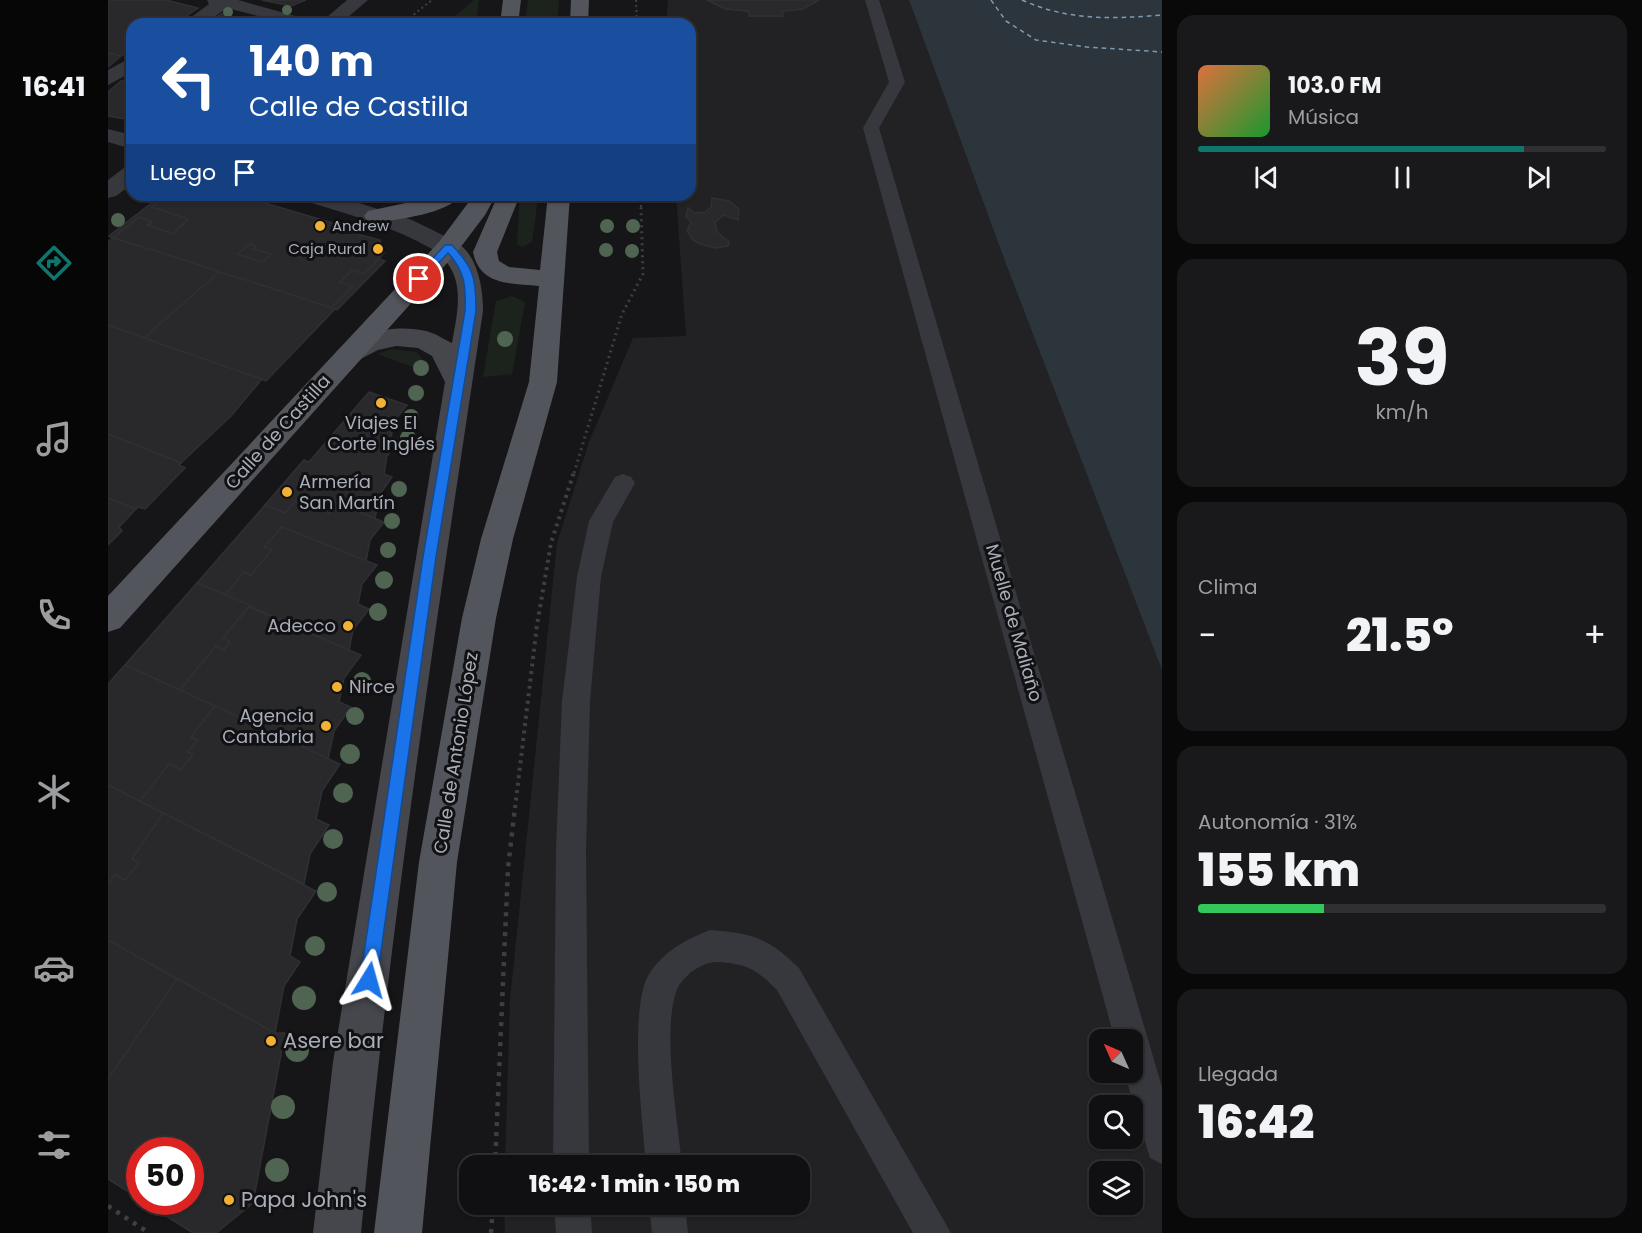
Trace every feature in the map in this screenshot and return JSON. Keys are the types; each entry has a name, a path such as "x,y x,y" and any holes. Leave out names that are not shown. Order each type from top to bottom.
{"main road":[{"path":"510,18 512,0"},
{"path":"579,18 580,0"},
{"path":"375,216 427,206 437,201"},
{"path":"337,1233 355,1062 429,557 460,385 470,311 471,286 465,265 448,247 482,201"},
{"path":"507,201 488,243 485,259 495,270 514,276 553,280"},
{"name":"Calle de Antonio López","path":"398,1233 438,862 479,618 497,539 543,382 559,201"},
{"path":"488,243 490,254 495,259 514,263 527,260 556,243"},
{"name":"Calle de Castilla","path":"108,618 448,247"},
{"path":"345,358 370,343 410,336 423,339 443,350 460,385"}],"street":[{"path":"336,18 358,0"},
{"path":"199,18 220,1 287,18"},
{"path":"108,79 126,67"},
{"path":"108,135 126,140"},
{"path":"108,191 126,178"},
{"path":"329,201 404,225 448,247"}],"lane":[{"name":"Muelle de Maliaño","path":"872,0 897,82 871,128 896,206 1129,1029"},
{"path":"571,1155 571,861 576,701 591,566 601,521 623,483"},
{"path":"663,1155 653,1032 661,983 686,956 710,946 745,948 771,962 788,979 933,1233"},
{"name":"Muelle de Maliaño","path":"1143,1080 1162,1146"},
{"path":"573,1215 574,1233"},
{"path":"668,1215 670,1233"}],"path":[{"path":"410,18 432,0"},
{"path":"636,0 636,18"},
{"path":"108,1206 149,1233"},
{"path":"491,1233 492,1215"}],"shaded area":[{"path":"474,0 479,0 477,18 453,18"},
{"path":"528,0 559,0 558,18 526,18"},
{"path":"668,0 909,0 1006,264 1162,669 1162,1233 505,1233 504,1215 810,1215 810,1155 505,1155 510,1000 557,543 589,442 633,338 686,336 676,201 696,201 696,18 666,18"},
{"path":"909,0 1162,0 1162,670 1006,264"},
{"path":"520,201 538,201 532,242 522,247 517,244"},
{"path":"512,296 525,302 512,374 483,377 496,301"},
{"path":"392,349 416,352 422,358 424,371 377,354"}],"building":[{"path":"108,0 166,0 198,8 183,18 126,18 126,53 121,56 108,53"},
{"path":"262,0 306,0 291,6"},
{"path":"707,0 819,0 802,9 782,11 783,16 749,16 749,11 726,9"},
{"path":"707,0 819,0 802,9 782,11 783,16 749,16 749,11 726,9"},
{"path":"222,14 238,18 214,18"},
{"path":"108,53 121,56 108,67"},
{"path":"126,80 126,119 108,116 108,92 121,81"},
{"path":"712,198 729,201 739,209 738,220 724,215 715,222 717,232 729,242 728,246 716,248 700,244 693,240 687,231 691,222 686,216 688,208 695,213 705,212 711,207"},
{"path":"154,201 160,201 152,207 188,219 173,234 147,225 152,222 139,217 113,238 109,236"},
{"path":"160,201 258,201 357,230 354,233 380,240 384,253 364,274 352,270 340,282 353,286 331,308 113,238 139,217 152,222 147,225 173,234 188,219 152,207","holes":["250,244 256,246 253,249 271,254 262,262 237,254"]},
{"path":"113,238 219,272 144,338 108,325 108,242"},
{"path":"250,244 256,246 253,249 271,254 262,262 237,254"},
{"path":"379,259 385,261 337,310 331,308 353,286 340,282 352,270 364,274"},
{"path":"219,272 335,309 266,381 144,338"},
{"path":"108,325 262,379 231,416 181,463 108,434"},
{"path":"369,392 407,405 394,421 391,437 400,440 387,456 384,474 392,477 380,494 375,518 336,503 329,513 311,506 316,499 309,496 303,503 296,500 285,513 265,505 304,460 309,462"},
{"path":"108,434 181,463 179,465 185,468 145,509 138,507 136,509 108,498"},
{"path":"309,496 316,499 311,506 329,513 336,503 384,522 370,540 366,561 282,527 264,547 272,550 251,575 244,572 225,595 197,583 265,505 285,513 296,500 303,503"},
{"path":"108,498 136,509 119,527 122,531 108,545"},
{"path":"282,527 377,565 362,584 358,604 369,609 353,630 349,650 225,595 244,572 251,575 272,550 264,547"},
{"path":"197,583 250,605 223,638 230,642 224,650 216,646 180,690 125,665"},
{"path":"249,607 361,655 344,678 339,702 351,707 334,731 328,759 180,690 216,646 224,650 230,642 223,638"},
{"path":"125,665 215,706 191,737 198,740 188,752 193,754 181,770 169,764 140,801 108,785 108,684"},
{"path":"215,706 340,764 322,791 316,819 329,825 310,854 304,884 140,801 169,764 181,770 193,754 188,752 198,740 191,737"},
{"path":"108,785 163,813 132,859 139,863 125,880 115,875 108,884"},
{"path":"163,813 316,891 297,919 290,956 300,962 284,986 275,1033 108,940 108,884 115,875 125,880 139,863 132,859"},
{"path":"108,940 177,979 108,1079"},
{"path":"177,979 275,1033 285,1033 253,1203 216,1233 193,1233 165,1215 204,1215 204,1137 126,1137 126,1190 108,1179 108,1079"}],"ferry route":[{"path":"991,0 1006,21 1036,40 1087,47 1162,52"},
{"path":"1022,0 1057,12 1091,17 1162,15"}],"place":[{"name":"Andrew","path":"320,226"},
{"name":"Caja Rural","path":"378,249"},
{"name":"Viajes El Corte Inglés","path":"381,403"},
{"name":"Armería San Martín","path":"287,492"},
{"name":"Adecco","path":"348,626"},
{"name":"Nirce","path":"337,687"},
{"name":"Agencia Cantabria","path":"326,726"},
{"name":"Asere bar","path":"271,1041"},
{"name":"Papa John's","path":"229,1200"}],"route":[{"path":"369,980 429,557 460,385 470,311 471,286 465,265 448,247 419,279"}]}
